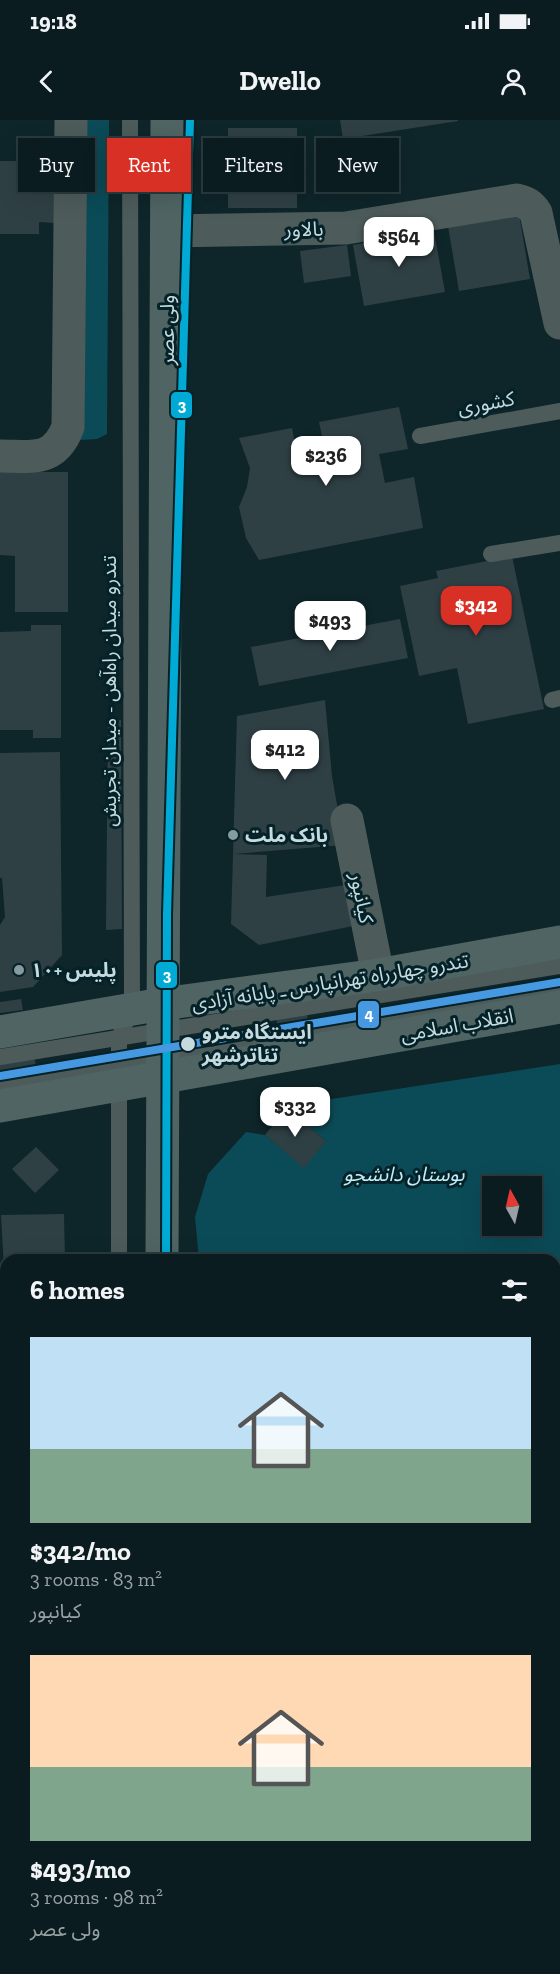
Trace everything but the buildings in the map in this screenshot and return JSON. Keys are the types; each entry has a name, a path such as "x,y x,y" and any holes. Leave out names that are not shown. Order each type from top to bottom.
{"main road":[{"name":"ولی عصر","path":"162,1254 151,1036 167,231 167,120"},
{"name":"انقلاب اسلامی","path":"0,1106 119,1074 151,1036 378,975 560,942"},
{"name":"انقلاب اسلامی","path":"0,1032 151,1036 560,1007"}],"street":[{"path":"0,456 41,456 50,453 63,440 68,427 71,120"},
{"name":"بالاور","path":"167,231 346,228 517,200 532,206 536,213 555,276 560,324"},
{"name":"کیانپور","path":"347,820 378,975"}],"lane":[{"name":"تندرو میدان راه‌آهن - میدان تجریش","path":"119,1254 119,1074 151,1036 130,120"},
{"name":"کشوری","path":"420,436 560,411"},
{"path":"491,554 560,543"},
{"name":"تندرو چهارراه تهرانپارس ـ پایانه آزادی","path":"0,1057 151,1036 560,966"},
{"path":"151,1036 560,990"},
{"path":"0,1083 119,1074"}],"green space":[{"path":"75,120 109,120 109,138 107,138 107,434 97,439 81,440 75,429 75,192 95,192 95,138 75,138"},
{"name":"بوستان دانشجو","path":"560,1064 560,1254 198,1254 195,1217 208,1174 246,1132 265,1135 304,1167 326,1141 287,1108 312,1102"}],"metro line":[{"name":"3","path":"166,1254 167,914 190,120"}],"transit line":[{"name":"4","path":"0,1076 560,982"}],"place":[{"name":"بانک ملت","path":"233,835"},
{"name":"پلیس +۱۰","path":"19,970"},
{"name":"ایستگاه مترو تئاترشهر","path":"188,1044"}]}
